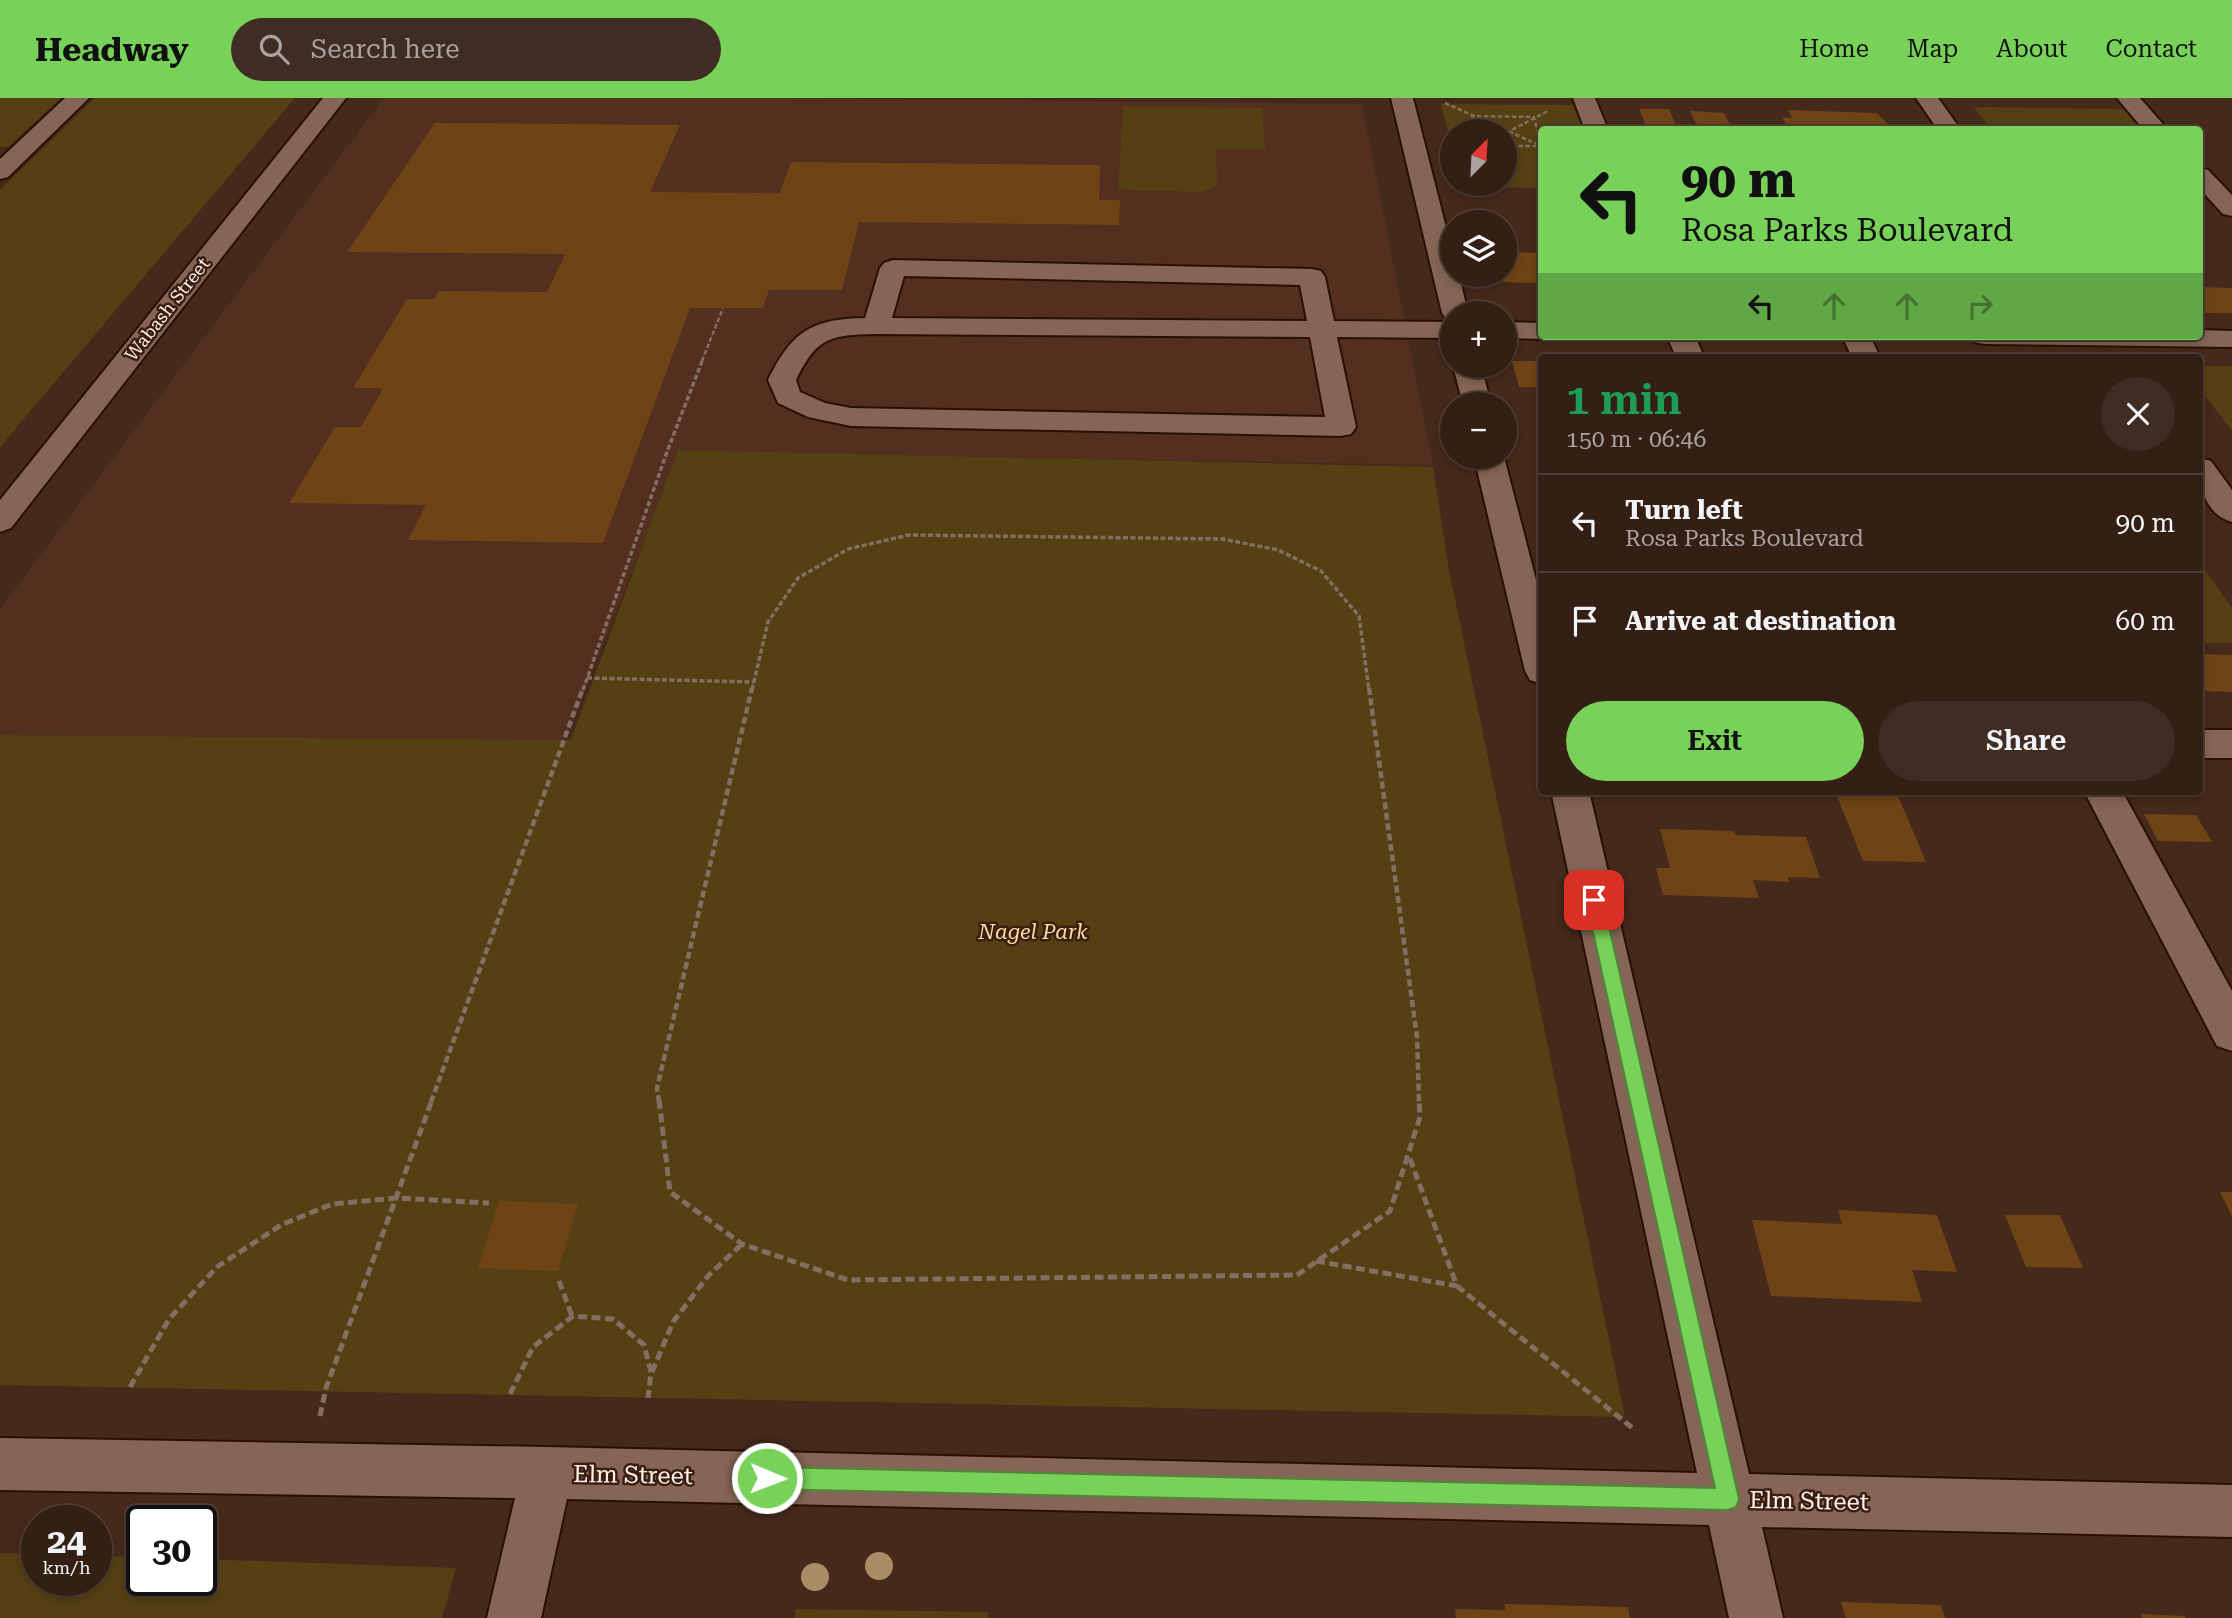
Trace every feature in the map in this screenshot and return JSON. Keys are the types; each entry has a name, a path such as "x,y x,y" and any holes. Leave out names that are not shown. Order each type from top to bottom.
{"street":[{"path":"0,172 78,98"},
{"name":"Wabash Street","path":"0,521 335,98"},
{"path":"1402,98 1452,301"},
{"path":"1584,98 1595,126"},
{"path":"1927,98 1947,126"},
{"path":"2128,98 2153,126"},
{"path":"2203,178 2232,209"},
{"path":"876,326 893,268 1312,277 1324,329 1341,427 851,417 818,411 788,397 782,380 793,357 808,338 831,327 876,326 1324,329 1440,330"},
{"path":"1517,330 1538,331"},
{"path":"2203,340 2232,339"},
{"path":"2055,340 2108,343 2201,340"},
{"path":"1492,469 1538,655"},
{"path":"2203,472 2232,512"},
{"path":"2203,744 2232,744"},
{"path":"1571,795 1756,1618"},
{"path":"2105,795 2232,1032"},
{"name":"Elm Street","path":"0,1464 547,1473 2232,1511"},
{"path":"514,1618 547,1473"}],"path":[{"path":"1444,103 1478,119"},
{"path":"1517,126 1555,107"},
{"path":"1472,116 1534,117"},
{"path":"1534,117 1538,132"},
{"path":"1517,136 1538,144"},
{"path":"1517,146 1538,146"},
{"path":"306,1471 326,1388 587,678 668,449 723,308"},
{"path":"909,534 1223,538 1278,550 1321,571 1359,616 1417,1037 1420,1116 1409,1155 1390,1211 1297,1275 848,1280 742,1244 670,1192 657,1088 768,622 799,579 848,549 909,534"},
{"path":"587,678 754,682"},
{"path":"1409,1155 1457,1286"},
{"path":"130,1387 169,1319 217,1267 281,1225 332,1204 396,1198 489,1203"},
{"path":"648,1398 652,1372 673,1322 708,1276 742,1244"},
{"path":"1316,1261 1457,1286 1635,1430"},
{"path":"559,1281 573,1316"},
{"path":"510,1394 533,1347 573,1316 613,1319 644,1345 652,1372"}],"shaded area":[{"path":"384,98 794,98 1362,104 1433,465 680,452 564,742 0,735 0,609"}],"green space":[{"path":"0,98 61,98 8,147 0,147"},
{"path":"95,98 295,98 0,447 0,190"},
{"path":"1441,104 1577,105 1586,126 1538,126 1538,188 1517,188 1517,119 1445,119"},
{"path":"1123,106 1262,108 1265,150 1216,150 1217,185 1202,192 1118,190"},
{"path":"1974,107 2123,109 2138,126 1989,126"},
{"path":"2203,366 2232,366 2232,431 2203,393"},
{"name":"Nagel Park","path":"678,450 1433,467 1449,570 1625,1417 0,1385 0,735 571,740"},
{"path":"2203,567 2232,608 2232,643 2203,643"},
{"path":"0,1553 21,1554 21,1596 112,1596 112,1556 126,1557 126,1596 217,1596 217,1560 456,1568 442,1618 0,1618"},
{"path":"796,1609 988,1612 988,1618 794,1618"}],"building":[{"path":"1639,109 1669,109 1676,126 1646,126"},
{"path":"1788,110 1877,113 1889,126 1787,126 1782,117 1792,118"},
{"path":"1690,111 1724,113 1731,126 1697,126"},
{"path":"435,123 680,125 650,192 780,193 791,162 1100,165 1099,200 1120,200 1119,225 859,222 842,290 769,290 763,308 690,308 603,543 408,540 426,505 289,503 335,427 361,427 383,388 353,388 407,299 434,299 439,291 547,292 565,254 347,252"},
{"path":"1517,252 1538,253 1538,283 1517,282"},
{"path":"2203,287 2232,288 2232,313 2203,313"},
{"path":"1517,361 1538,361 1538,387 1519,387"},
{"path":"2203,654 2232,655 2232,692 2203,691"},
{"path":"1837,795 1898,795 1926,862 1863,861"},
{"path":"2144,814 2196,815 2212,842 2158,841"},
{"path":"1660,829 1806,837 1820,878 1788,877 1789,882 1753,880 1759,898 1663,895 1656,868 1670,868"},
{"path":"2220,1192 2232,1192 2232,1216"},
{"path":"499,1201 578,1204 558,1271 478,1268"},
{"path":"1838,1210 1937,1215 1957,1272 1912,1270 1922,1302 1771,1296 1752,1220 1842,1224"},
{"path":"2005,1215 2060,1215 2083,1268 2026,1267"},
{"path":"1841,1602 1941,1605 1945,1618 1846,1618"},
{"path":"1505,1604 1628,1607 1630,1618 1456,1618 1455,1609 1505,1610"},
{"path":"2141,1614 2185,1616 2185,1618 2142,1618"}],"route":[{"path":"767,1478 1728,1499 1594,900"}]}
